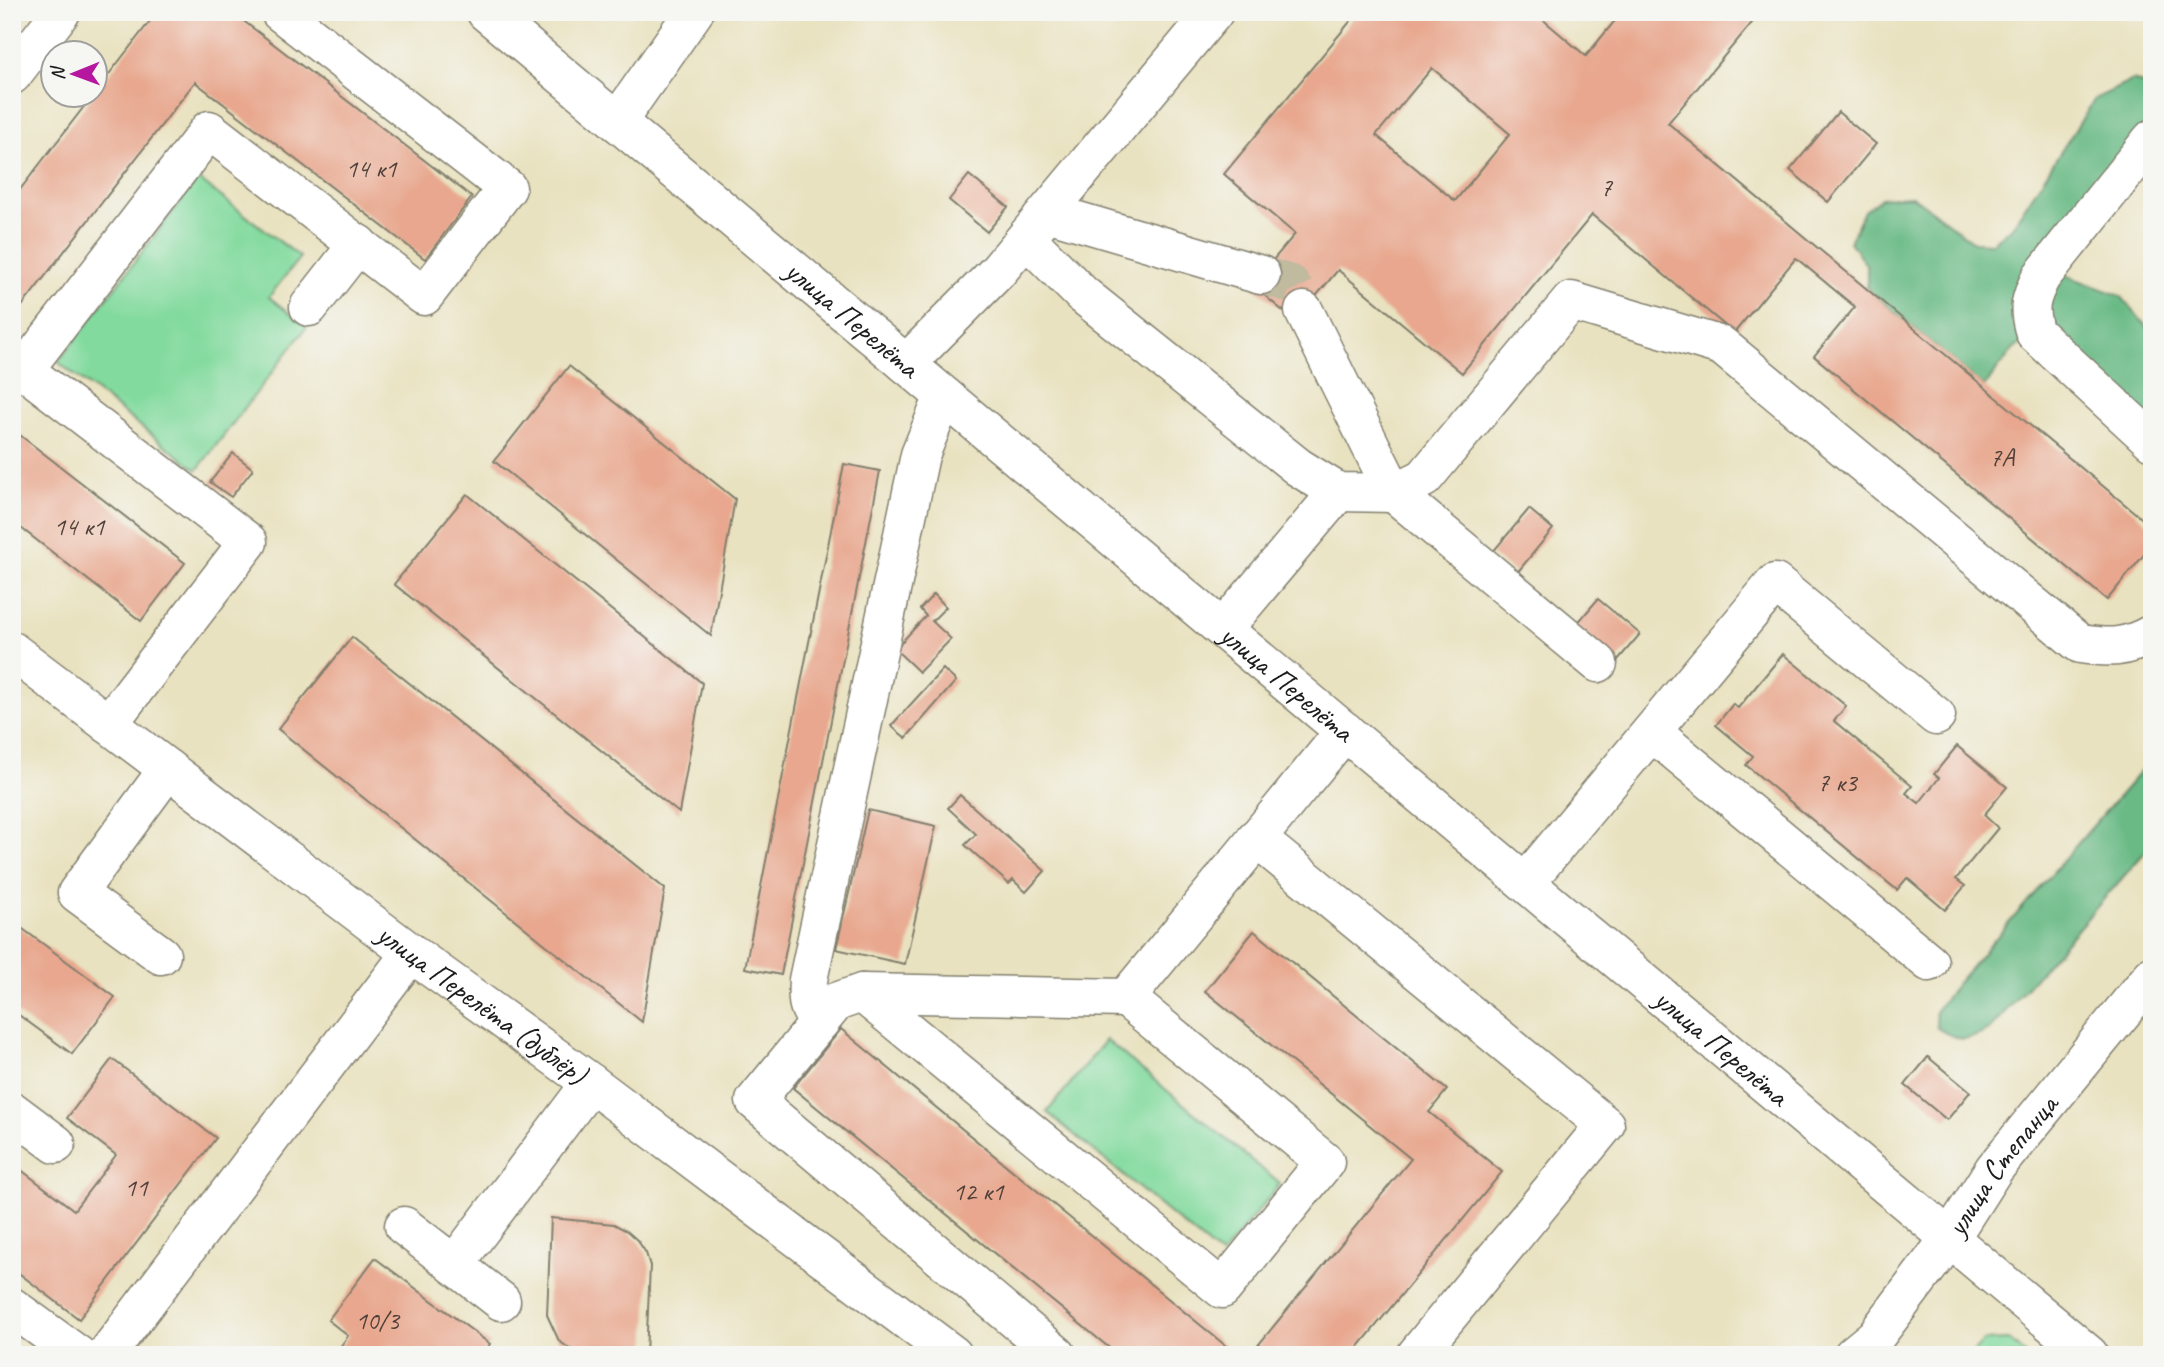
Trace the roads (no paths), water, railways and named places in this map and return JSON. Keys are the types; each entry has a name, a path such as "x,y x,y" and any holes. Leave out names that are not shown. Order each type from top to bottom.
{"main road":[{"path":"12,75 61,12"},
{"path":"108,724 248,542 24,370 209,130 424,296 507,188 280,12"},
{"name":"улица Перелёта","path":"486,12 2088,1355"},
{"path":"618,122 694,12"},
{"path":"906,363 998,271 1214,12"},
{"path":"2152,139 2041,277 2031,297 2030,317 2035,333 2152,440"},
{"path":"1037,225 1261,275"},
{"path":"1037,225 1083,294 1298,467 1338,492 1394,493 1424,478 1571,301 1722,346 2080,644 2104,648 2131,645 2152,634"},
{"path":"309,307 358,244"},
{"path":"1304,311 1394,493 1598,663"},
{"path":"820,1022 812,1014 806,1001 808,980 920,454 944,396"},
{"path":"1223,629 1338,492"},
{"path":"1526,882 1775,583 1936,716"},
{"name":"улица Перелёта (дублёр)","path":"12,651 411,953 591,1083 929,1348"},
{"path":"1126,998 1345,731"},
{"path":"1652,732 1929,962"},
{"path":"161,956 77,893 168,769"},
{"path":"1256,838 1605,1125 1416,1355"},
{"path":"106,1355 411,953"},
{"name":"улица Степанца","path":"1853,1355 1875,1336 1950,1238 1994,1169 2152,976"},
{"path":"862,993 1222,1289 1325,1162 1126,998 862,993 836,1002 755,1101 1056,1355"},
{"path":"454,1265 591,1083"},
{"path":"12,1111 56,1144"},
{"path":"404,1226 502,1301"},
{"path":"12,1307 78,1355"}],"tunnel":[{"path":"1261,275 1291,284 1304,311"}]}
